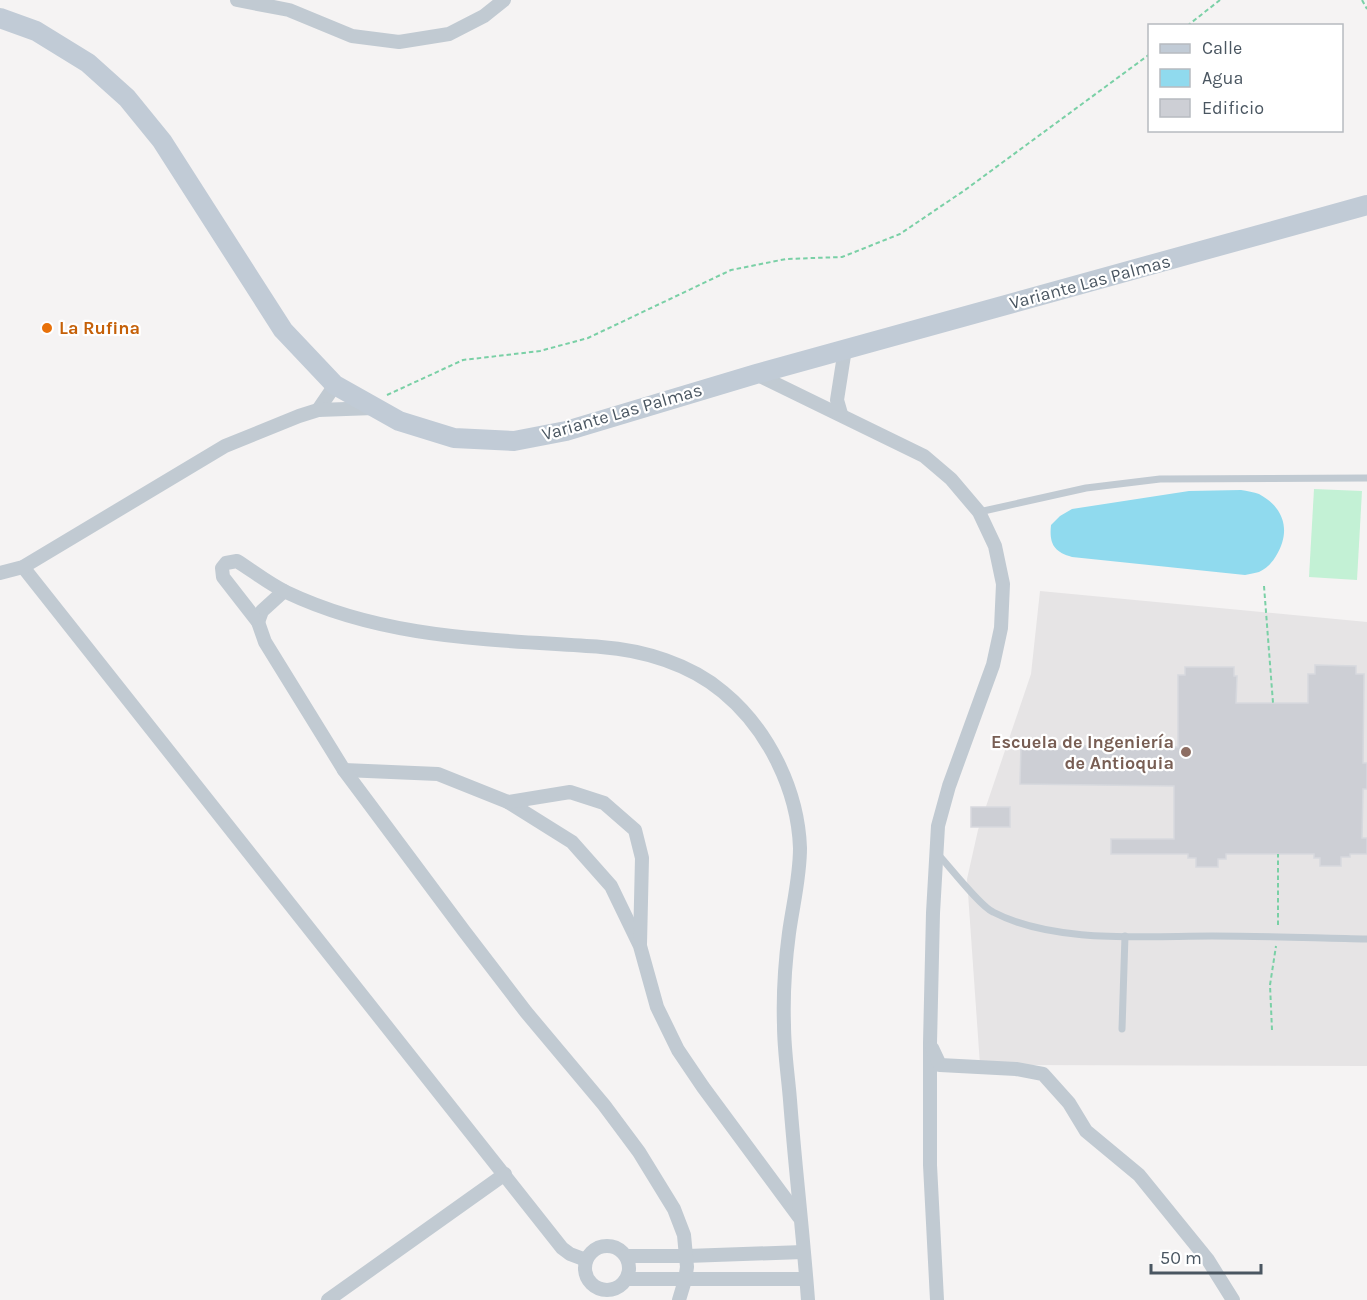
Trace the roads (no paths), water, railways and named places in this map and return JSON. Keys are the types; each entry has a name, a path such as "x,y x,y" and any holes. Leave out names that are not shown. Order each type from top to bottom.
{"main road":[{"name":"Variante Las Palmas","path":"0,18 36,31 88,63 127,98 162,141 283,330 335,385 399,421 454,438 514,441 566,431 756,374 1367,205"}],"street":[{"path":"237,0 289,10 352,36 399,42 449,34 484,16 504,0"},
{"path":"841,414 837,400 845,349"},
{"path":"756,374 924,456 951,479 979,512 995,546 1003,584 1001,627 993,665 949,786 938,826 930,1043 930,1165 937,1300"},
{"path":"318,410 335,385"},
{"path":"0,573 23,567 225,446 318,410 372,406"},
{"path":"679,1300 685,1280 687,1256 684,1235 674,1209 639,1152 604,1105 499,976 344,770 266,642 258,622 223,577 222,568 228,561 237,561 284,591 364,621 398,629 437,635 616,648 658,657 691,672 722,691 757,730 789,787 800,846 799,881 789,933 785,973 784,1025 808,1300"},
{"path":"23,567 562,1248 585,1260"},
{"path":"258,622 262,611 284,591"},
{"path":"344,770 438,774 508,802 572,842 611,886 640,946 657,1007 678,1050 799,1217"},
{"path":"508,802 570,792 604,803 635,830 642,858 640,946"},
{"path":"930,1043 940,1065 1016,1069 1043,1074 1069,1103 1086,1131 1139,1175 1208,1260 1233,1300"},
{"path":"328,1300 505,1174"},
{"path":"604,1245 620,1249 626,1256 629,1267 626,1279 614,1289 597,1288 586,1276 585,1260 596,1248 604,1245"},
{"path":"626,1256 804,1252"},
{"path":"626,1279 806,1279"}],"lane":[{"path":"979,512 1086,488 1160,479 1367,478"},
{"path":"936,852 990,911 1022,925 1057,932 1125,936 1278,936 1367,939"},
{"path":"1122,1029 1125,936"}],"water":[{"path":"1241,490 1259,494 1268,500 1280,513 1283,521 1281,547 1271,563 1259,572 1245,575 1072,557 1057,550 1052,542 1051,525 1072,509 1189,491"}],"place":[{"name":"La Rufina","path":"47,328"},
{"name":"Escuela de Ingeniería de Antioquia","path":"1186,752"}]}
